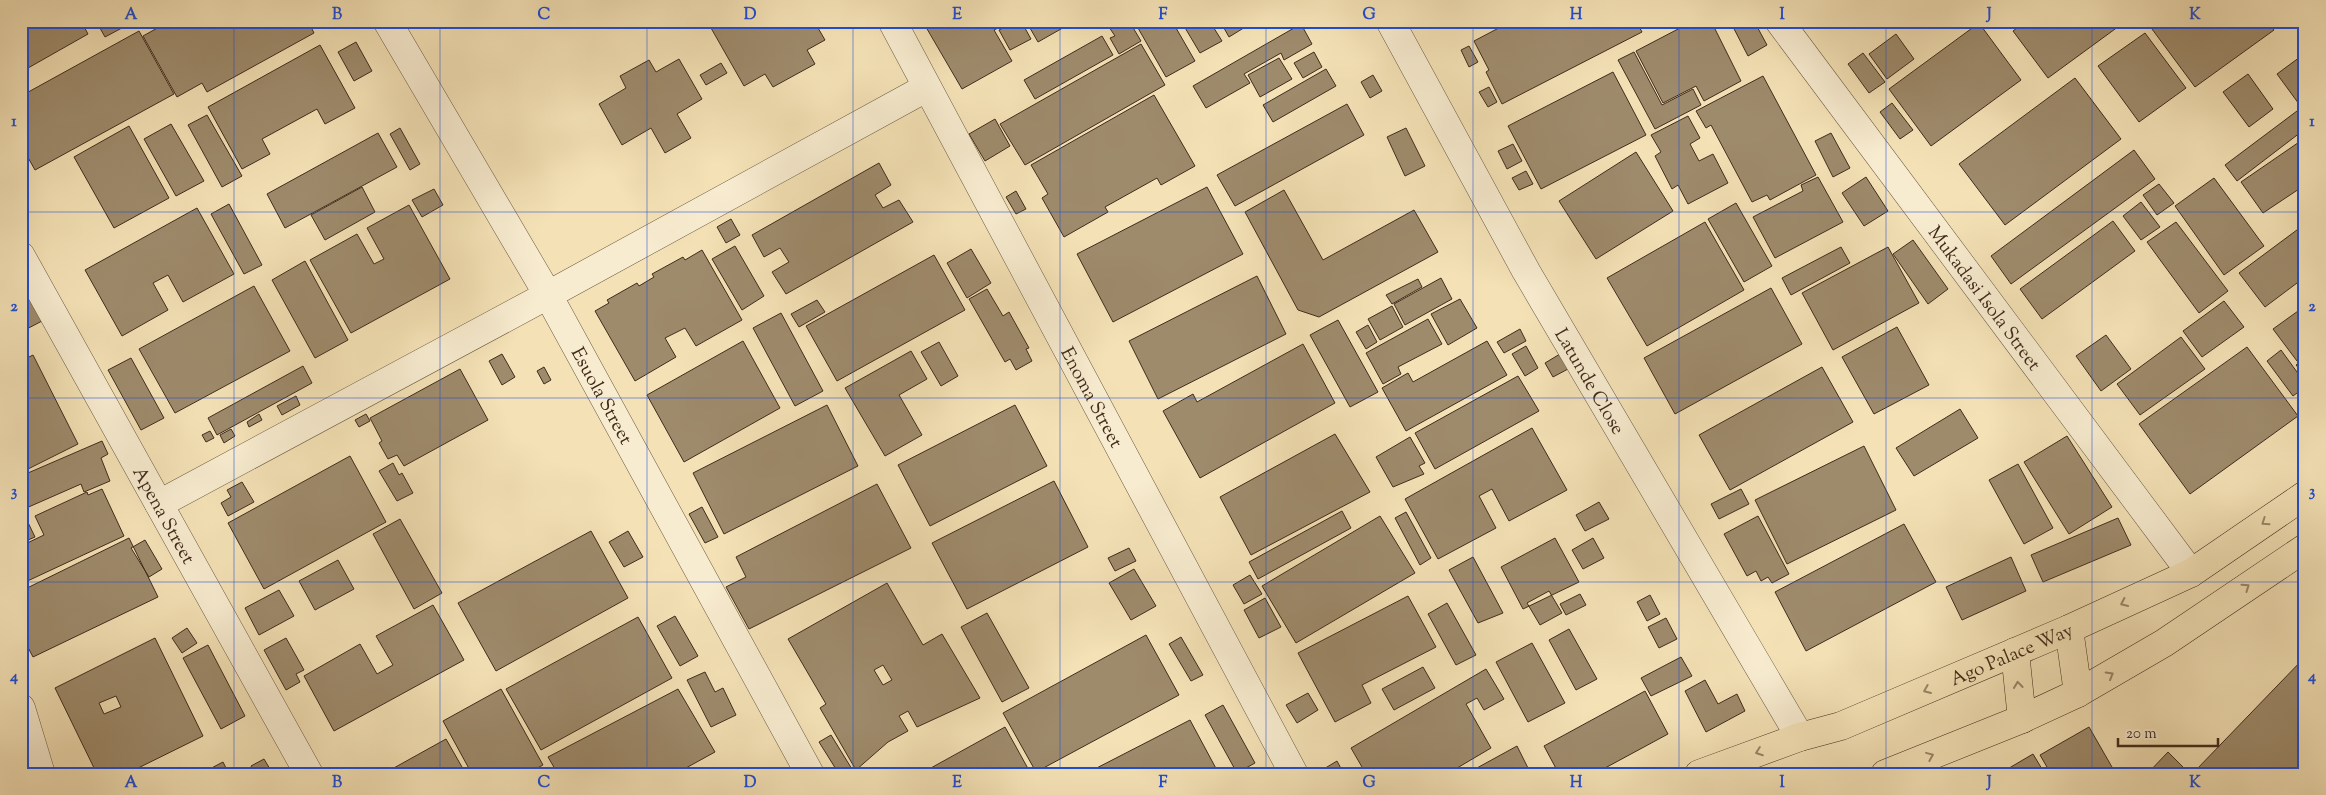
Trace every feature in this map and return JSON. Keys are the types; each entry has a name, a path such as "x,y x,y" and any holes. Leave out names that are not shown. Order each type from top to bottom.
{"main road":[{"name":"Ago Palace Way","path":"1699,774 1800,737 1842,726 2069,629 2191,573 2305,495"},
{"path":"1885,774 2022,719 2078,693 2164,643 2305,548"},
{"path":"2069,629 2078,693"},
{"path":"2015,652 2022,719"}],"street":[{"name":"Esuola Street","path":"387,21 548,295 810,774"},
{"name":"Enoma Street","path":"892,21 926,88 1294,774"},
{"name":"Latunde Close","path":"1390,21 1526,271 1800,737"},
{"name":"Mukadasi Isola Street","path":"1779,21 2191,573"},
{"path":"159,504 548,295 926,88"},
{"name":"Apena Street","path":"21,256 309,774"},
{"path":"21,708 41,774"}],"building":[{"path":"21,21 81,21 88,34 21,72"},
{"path":"96,21 135,21 105,37"},
{"path":"170,21 308,21 314,33 207,92 202,83 177,97 143,36"},
{"path":"723,21 814,21 825,40 807,50 815,64 773,87 765,74 744,86 711,28"},
{"path":"1000,21 997,23 1000,27 994,30 1012,61 962,89 923,22"},
{"path":"1007,21 1021,21 1031,39 1010,50 999,30 1005,27 1003,23"},
{"path":"1026,21 1075,21 1038,42"},
{"path":"1112,21 1129,21 1141,41 1119,54 1110,38 1115,36 1107,24"},
{"path":"1134,21 1172,21 1195,61 1166,77"},
{"path":"1181,21 1220,21 1212,25 1222,41 1200,53"},
{"path":"1220,21 1255,21 1229,37"},
{"path":"1512,21 1551,21 1552,23 1556,21 1636,21 1642,32 1502,104 1486,72 1489,70 1474,41"},
{"path":"1677,21 1711,21 1741,81 1704,101 1696,86 1663,103 1636,51 1680,28"},
{"path":"1730,21 1754,21 1767,45 1748,56"},
{"path":"2026,21 2126,21 2048,78 2013,31"},
{"path":"2162,21 2267,21 2274,30 2195,87 2152,29"},
{"path":"1979,23 2021,80 1931,146 1889,89"},
{"path":"1301,24 1312,44 1284,60 1281,53 1244,74 1250,83 1206,108 1193,86"},
{"path":"139,31 174,94 35,170 21,145 21,96"},
{"path":"2145,33 2186,88 2139,122 2098,66"},
{"path":"1896,34 1914,59 1887,79 1869,54"},
{"path":"1102,36 1113,55 1035,99 1024,80"},
{"path":"356,42 372,71 354,81 338,52"},
{"path":"1141,44 1165,85 1025,165 1000,124"},
{"path":"320,45 355,108 325,124 317,109 262,139 270,154 242,169 208,107"},
{"path":"1469,46 1478,62 1469,67 1461,50"},
{"path":"1314,52 1322,67 1303,78 1294,63"},
{"path":"1634,52 1662,105 1693,89 1701,105 1655,129 1618,60"},
{"path":"1863,53 1885,82 1869,93 1848,64"},
{"path":"2300,57 2305,64 2305,99 2299,104 2277,74"},
{"path":"1279,58 1292,79 1260,97 1248,75"},
{"path":"679,59 702,99 677,114 691,138 665,153 651,128 622,145 599,104 626,88 620,76 649,60 656,72"},
{"path":"721,63 727,73 706,85 700,75"},
{"path":"1326,69 1336,86 1273,122 1263,105"},
{"path":"1613,72 1646,135 1541,189 1508,126"},
{"path":"2248,74 2273,109 2249,127 2223,92"},
{"path":"1373,75 1382,91 1370,98 1361,82"},
{"path":"1763,76 1816,175 1770,200 1767,195 1752,202 1711,125 1706,128 1696,111"},
{"path":"2075,78 2121,139 2005,225 1959,164"},
{"path":"1489,87 1497,102 1488,107 1479,92"},
{"path":"1154,95 1195,166 1161,185 1157,178 1105,207 1108,212 1064,237 1042,198 1048,194 1031,165"},
{"path":"1892,103 1913,130 1900,139 1880,112"},
{"path":"1347,104 1364,135 1235,206 1217,175"},
{"path":"2305,105 2305,129 2237,181 2225,165"},
{"path":"207,115 242,176 222,187 188,125"},
{"path":"1688,116 1700,138 1690,144 1699,161 1713,154 1728,183 1688,204 1678,185 1672,189 1655,156 1661,152 1651,135"},
{"path":"995,119 1010,146 985,161 969,134"},
{"path":"171,124 204,181 176,196 144,139"},
{"path":"129,126 169,198 114,228 74,157"},
{"path":"400,128 420,164 410,170 390,134"},
{"path":"1406,128 1425,166 1405,176 1387,137"},
{"path":"378,133 397,167 285,228 267,194"},
{"path":"1831,133 1850,168 1833,177 1815,141"},
{"path":"2305,138 2305,185 2263,213 2241,182"},
{"path":"1513,144 1522,161 1507,169 1498,151"},
{"path":"2134,150 2155,179 2011,284 1991,256"},
{"path":"1636,152 1673,211 1596,259 1559,201"},
{"path":"879,163 891,185 875,195 883,208 899,200 913,222 786,294 772,272 789,262 780,248 764,257 752,235"},
{"path":"1526,171 1533,184 1519,190 1512,178"},
{"path":"1818,177 1843,222 1775,258 1753,217 1803,191 1801,185"},
{"path":"1866,177 1888,211 1864,226 1842,193"},
{"path":"2214,178 2264,246 2224,275 2175,206"},
{"path":"2159,184 2174,203 2157,215 2143,195"},
{"path":"362,187 375,212 325,240 311,215"},
{"path":"1207,187 1243,254 1113,322 1077,254"},
{"path":"434,189 443,205 422,217 412,200"},
{"path":"1284,190 1323,260 1414,210 1438,252 1319,317 1298,310 1245,212"},
{"path":"1016,191 1026,209 1016,214 1006,197"},
{"path":"2141,202 2160,227 2141,240 2123,216"},
{"path":"1736,203 1772,266 1744,282 1708,219"},
{"path":"229,204 262,265 244,274 211,214"},
{"path":"409,205 450,279 351,333 310,260 357,234 374,264 384,259 367,228"},
{"path":"197,208 234,274 183,302 168,275 153,283 168,310 122,336 85,270"},
{"path":"731,219 740,235 726,243 717,227"},
{"path":"2113,221 2135,251 2042,319 2020,289"},
{"path":"1705,222 1744,290 1647,346 1607,278"},
{"path":"2176,222 2228,291 2199,313 2147,242"},
{"path":"2305,224 2305,277 2265,307 2239,273"},
{"path":"1913,240 1948,289 1928,304 1893,254"},
{"path":"735,246 764,296 742,310 712,259"},
{"path":"1841,247 1850,263 1791,295 1782,278"},
{"path":"1888,247 1919,303 1833,350 1802,293"},
{"path":"971,249 991,283 967,298 947,263"},
{"path":"702,250 742,320 696,346 685,328 665,338 676,357 635,381 595,311 609,303 607,300 637,283 639,286 654,277 652,274 683,257 685,260"},
{"path":"934,255 965,310 837,381 806,326"},
{"path":"305,261 348,340 315,358 272,280"},
{"path":"1257,276 1286,334 1158,399 1129,341"},
{"path":"1441,278 1452,299 1405,325 1394,304"},
{"path":"1418,279 1422,287 1392,304 1386,295"},
{"path":"21,282 42,321 21,332"},
{"path":"254,286 290,351 175,413 139,349"},
{"path":"1771,288 1802,344 1675,414 1644,358"},
{"path":"987,289 1003,316 1009,312 1029,348 1026,349 1032,361 1016,370 1010,359 1005,362 969,299"},
{"path":"1460,299 1477,328 1448,345 1431,314"},
{"path":"817,300 825,312 799,327 791,314"},
{"path":"2224,301 2244,327 2202,357 2183,331"},
{"path":"1392,306 1403,327 1380,340 1368,319"},
{"path":"2305,306 2305,332 2299,337 2305,345 2305,355 2297,361 2273,329"},
{"path":"781,313 823,391 795,406 753,328"},
{"path":"1428,319 1442,344 1398,367 1401,374 1383,384 1366,353"},
{"path":"1338,320 1378,392 1350,407 1310,335"},
{"path":"1368,325 1377,342 1366,349 1356,332"},
{"path":"1897,327 1929,385 1874,414 1842,357"},
{"path":"1520,329 1526,341 1504,353 1497,342"},
{"path":"2106,335 2131,369 2101,391 2076,356"},
{"path":"2181,337 2205,369 2140,415 2117,384"},
{"path":"743,341 780,408 684,462 647,395"},
{"path":"1487,341 1507,375 1406,431 1382,388 1408,373 1413,382"},
{"path":"939,342 958,376 941,386 921,352"},
{"path":"1303,344 1335,403 1200,478 1163,411 1193,394 1197,402"},
{"path":"1526,346 1538,368 1525,376 1512,354"},
{"path":"2247,347 2298,416 2190,494 2139,424"},
{"path":"2281,350 2305,383 2305,387 2293,396 2267,361"},
{"path":"911,351 927,379 899,395 922,435 885,456 845,388"},
{"path":"502,354 515,377 502,385 489,361"},
{"path":"1560,354 1568,369 1553,377 1545,363"},
{"path":"33,355 78,444 28,469 21,456 21,361"},
{"path":"131,358 164,418 141,430 108,370"},
{"path":"2305,359 2305,376 2296,365"},
{"path":"303,366 312,383 217,435 208,418"},
{"path":"544,367 551,380 544,384 537,371"},
{"path":"1822,367 1853,422 1730,490 1699,435"},
{"path":"460,369 488,420 404,466 397,455 388,459 379,443 382,441 370,418"},
{"path":"1518,376 1539,411 1435,469 1415,433"},
{"path":"296,396 300,405 282,415 277,406"},
{"path":"827,405 858,466 724,534 693,473"},
{"path":"1015,405 1047,466 930,526 898,465"},
{"path":"1960,409 1978,438 1914,476 1896,448"},
{"path":"259,414 262,420 249,427 247,422"},
{"path":"366,414 370,421 359,427 355,420"},
{"path":"1532,428 1567,490 1509,521 1492,489 1479,496 1496,528 1438,559 1405,499"},
{"path":"231,429 235,436 224,443 220,435"},
{"path":"210,431 214,438 206,442 202,435"},
{"path":"1335,434 1370,492 1251,555 1220,497"},
{"path":"2067,436 2112,507 2069,534 2024,462"},
{"path":"1410,437 1425,463 1419,466 1424,474 1393,487 1376,457"},
{"path":"102,441 108,454 101,458 110,481 84,492 81,484 24,509 21,502 21,476"},
{"path":"1864,446 1896,510 1787,564 1755,500"},
{"path":"350,456 386,522 264,589 228,523"},
{"path":"393,463 399,475 402,473 413,493 397,501 379,471"},
{"path":"2018,464 2053,528 2024,544 1989,480"},
{"path":"1054,481 1088,547 967,609 932,543"},
{"path":"242,482 254,502 228,516 221,503 231,497 227,490"},
{"path":"877,484 911,548 749,629 726,587 746,577 736,557"},
{"path":"102,489 124,536 21,584 21,546 44,535 35,516 87,492 88,495"},
{"path":"1741,489 1749,504 1719,519 1711,504"},
{"path":"1599,502 1609,519 1585,531 1576,515"},
{"path":"702,507 718,537 705,543 689,514"},
{"path":"21,508 35,537 21,543"},
{"path":"1342,511 1351,528 1258,579 1249,562"},
{"path":"1406,512 1431,558 1420,565 1395,518"},
{"path":"1380,516 1415,573 1296,643 1262,586"},
{"path":"1758,516 1789,574 1772,583 1768,577 1761,581 1756,571 1747,576 1724,534"},
{"path":"2118,518 2131,545 2043,582 2031,555"},
{"path":"400,519 442,593 414,609 373,534"},
{"path":"1904,524 1936,582 1806,651 1775,592"},
{"path":"591,531 628,598 496,671 458,603"},
{"path":"628,531 643,557 624,567 609,542"},
{"path":"129,538 158,597 33,657 21,634 21,591"},
{"path":"1555,538 1579,582 1523,609 1501,567"},
{"path":"1593,538 1604,558 1583,569 1572,550"},
{"path":"145,540 162,569 149,577 131,548"},
{"path":"1129,548 1136,561 1115,571 1108,558"},
{"path":"1473,557 1503,613 1478,623 1449,570"},
{"path":"2011,557 2026,591 1962,620 1946,587"},
{"path":"338,560 354,589 315,610 299,581"},
{"path":"1134,569 1156,606 1131,620 1109,583"},
{"path":"1250,575 1262,594 1244,604 1233,585"},
{"path":"887,583 923,645 942,634 980,698 917,727 908,711 899,716 908,731 888,742 856,770 820,708 826,704 788,639","holes":["883,665 892,680 883,685 874,670"]},
{"path":"279,590 294,616 259,635 245,608"},
{"path":"1549,591 1562,613 1540,625 1527,603"},
{"path":"1580,594 1586,605 1566,615 1560,604"},
{"path":"1650,595 1660,614 1647,621 1637,602"},
{"path":"1408,596 1436,647 1362,685 1371,703 1335,722 1298,653"},
{"path":"1265,598 1281,627 1259,638 1244,610"},
{"path":"1447,603 1476,655 1456,665 1428,614"},
{"path":"433,605 464,660 334,731 304,676 360,644 377,674 393,665 376,636"},
{"path":"987,613 1029,688 1002,702 961,627"},
{"path":"675,616 698,656 680,666 657,626"},
{"path":"638,617 672,678 541,750 506,689"},
{"path":"1666,618 1677,639 1659,648 1648,627"},
{"path":"187,628 197,643 182,653 172,638"},
{"path":"1569,629 1597,679 1576,690 1549,640"},
{"path":"1146,635 1179,695 1036,772 1003,713"},
{"path":"1181,637 1203,675 1191,681 1169,644"},
{"path":"155,638 203,736 126,774 97,774 55,688","holes":["116,696 121,707 104,714 99,703"]},
{"path":"286,638 304,670 296,674 300,682 286,690 264,650"},
{"path":"1532,643 1565,703 1528,722 1496,662"},
{"path":"208,645 245,716 221,729 183,658"},
{"path":"1681,657 1692,676 1651,696 1641,678"},
{"path":"2305,657 2305,774 2200,774 2196,770"},
{"path":"1423,667 1435,688 1394,710 1382,689"},
{"path":"1486,669 1504,699 1484,710 1477,698 1466,704 1491,748 1447,774 1366,774 1351,748"},
{"path":"705,672 715,692 723,688 736,715 711,727 687,680"},
{"path":"1705,680 1718,704 1737,694 1745,711 1706,732 1685,691"},
{"path":"501,689 543,765 526,774 472,774 443,721"},
{"path":"678,689 715,752 675,774 558,774 548,757"},
{"path":"1645,691 1668,734 1594,774 1559,774 1544,746"},
{"path":"1308,693 1318,710 1297,723 1286,705"},
{"path":"1223,705 1255,763 1237,773 1205,715"},
{"path":"1190,720 1219,774 1085,774"},
{"path":"1005,727 1031,774 920,774"},
{"path":"2089,727 2116,774 2051,774 2040,755"},
{"path":"831,735 855,774 839,774 819,742"},
{"path":"446,739 466,774 383,774"},
{"path":"1517,746 1531,774 1466,774"},
{"path":"2168,752 2190,774 2147,774"},
{"path":"2033,754 2045,774 1999,774"},
{"path":"264,759 273,774 255,774 251,766"},
{"path":"1337,761 1344,774 1325,774 1322,770"},
{"path":"223,762 229,774 200,774"},
{"path":"768,769 771,774 758,774"}]}
